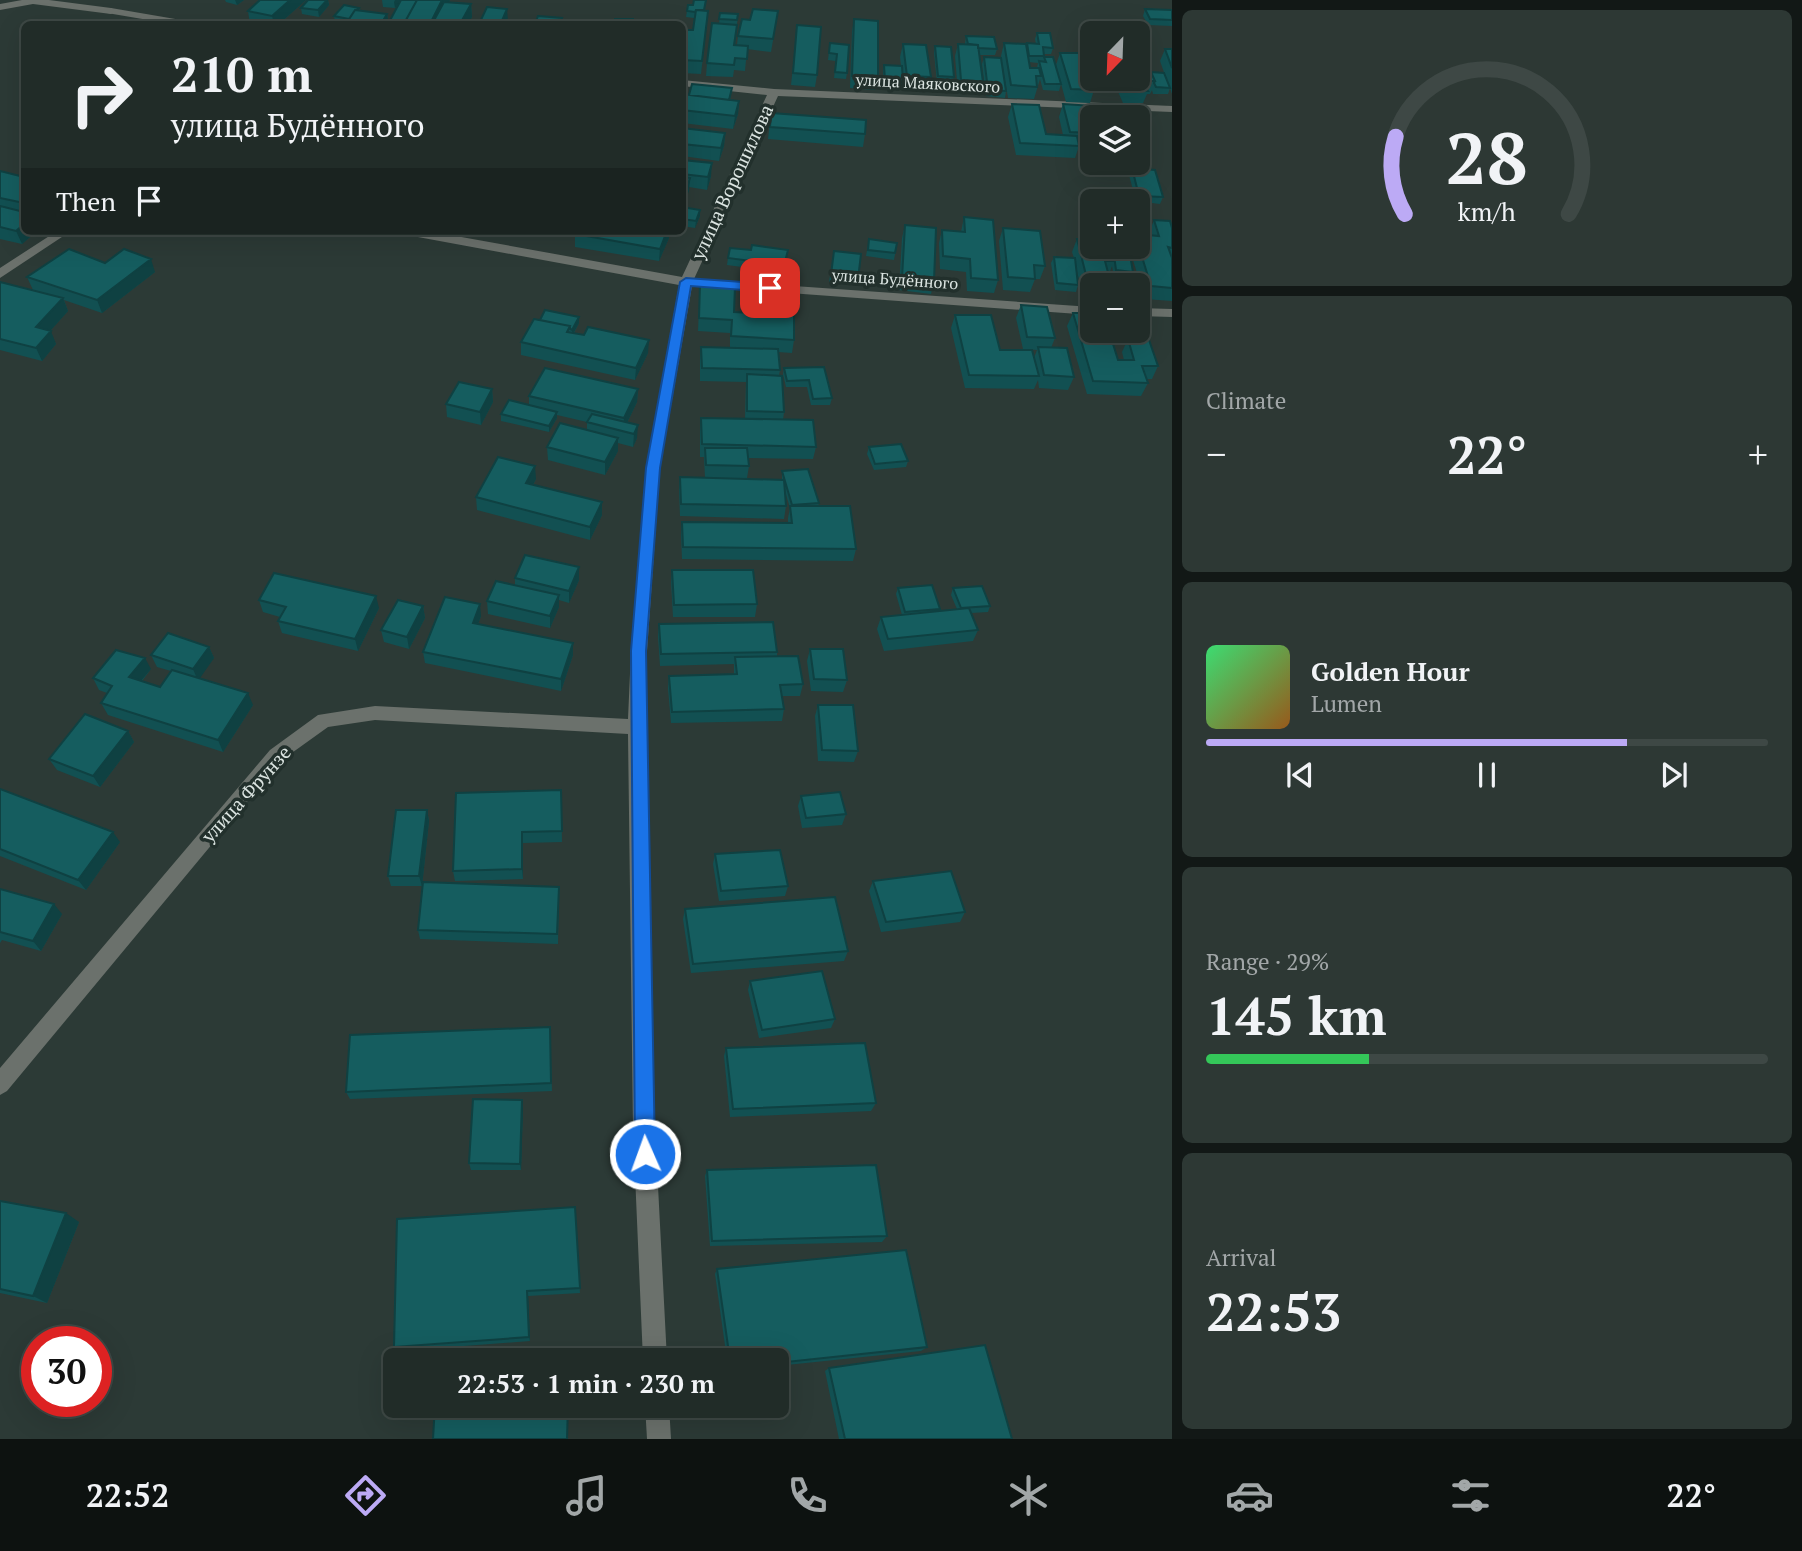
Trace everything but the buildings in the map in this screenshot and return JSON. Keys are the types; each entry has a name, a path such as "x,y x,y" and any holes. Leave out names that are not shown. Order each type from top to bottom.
{"street":[{"path":"0,7 33,1 169,21"},
{"name":"улица Маяковского","path":"686,83 774,92 1172,109"},
{"name":"улица Ворошилова","path":"654,1348 644,1128 638,727 639,651 653,468 686,282 774,92"},
{"path":"0,274 59,235"},
{"name":"улица Будённого","path":"429,235 686,282 1080,309"},
{"path":"1150,312 1172,313"},
{"name":"улица Фрунзе","path":"0,1084 276,755 324,720 374,713 638,727"},
{"path":"658,1418 659,1439"}],"route":[{"path":"645,1154 638,727 639,651 653,468 686,282 770,288"}]}
